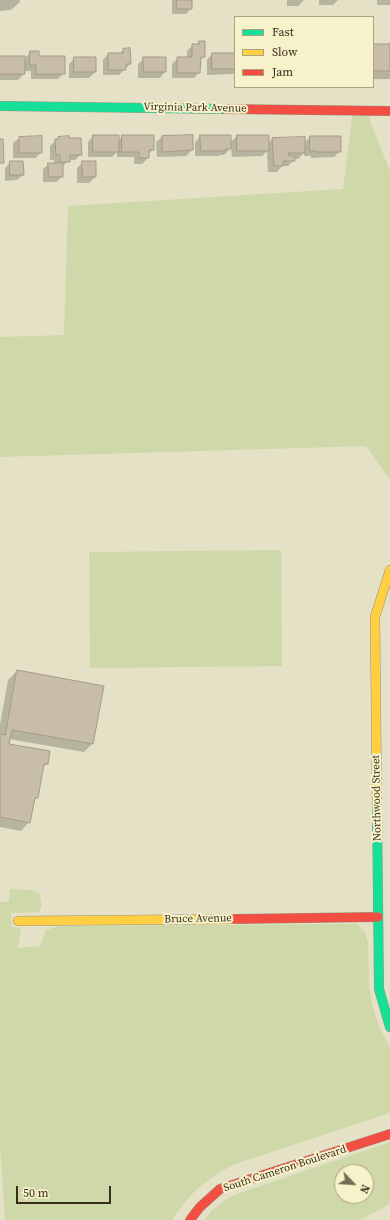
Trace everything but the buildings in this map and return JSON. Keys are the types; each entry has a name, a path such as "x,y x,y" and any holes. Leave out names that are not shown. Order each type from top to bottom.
{"street":[{"name":"Virginia Park Avenue","path":"0,106 390,111"},
{"name":"Northwood Street","path":"390,570 375,618 379,989 390,1027"},
{"name":"Bruce Avenue","path":"18,921 378,917"},
{"name":"South Cameron Boulevard","path":"190,1220 200,1206 220,1189 390,1134"}],"green space":[{"path":"353,110 368,110 370,121 390,171 390,480 366,446 0,457 0,337 64,335 68,206 343,189"},
{"path":"281,550 282,666 90,668 89,552"},
{"path":"10,889 32,890 39,893 41,903 39,912 11,913 12,927 21,928 18,948 40,946 46,930 60,926 357,924 365,932 368,943 369,988 373,1008 380,1029 390,1047 390,1113 235,1164 215,1175 192,1194 172,1220 5,1220 0,1143 0,902 9,902"},
{"path":"390,1142 390,1204 360,1220 205,1220 211,1211 231,1196"}],"traffic: fast":[{"path":"0,106 225,109"},
{"path":"377,808 379,989 390,1027"}],"traffic: slow":[{"path":"377,808 375,617 390,570"},
{"path":"18,921 234,919"}],"traffic: jam":[{"path":"225,109 390,111"},
{"path":"234,919 378,917"},
{"path":"190,1220 200,1207 220,1189 390,1134"}]}
